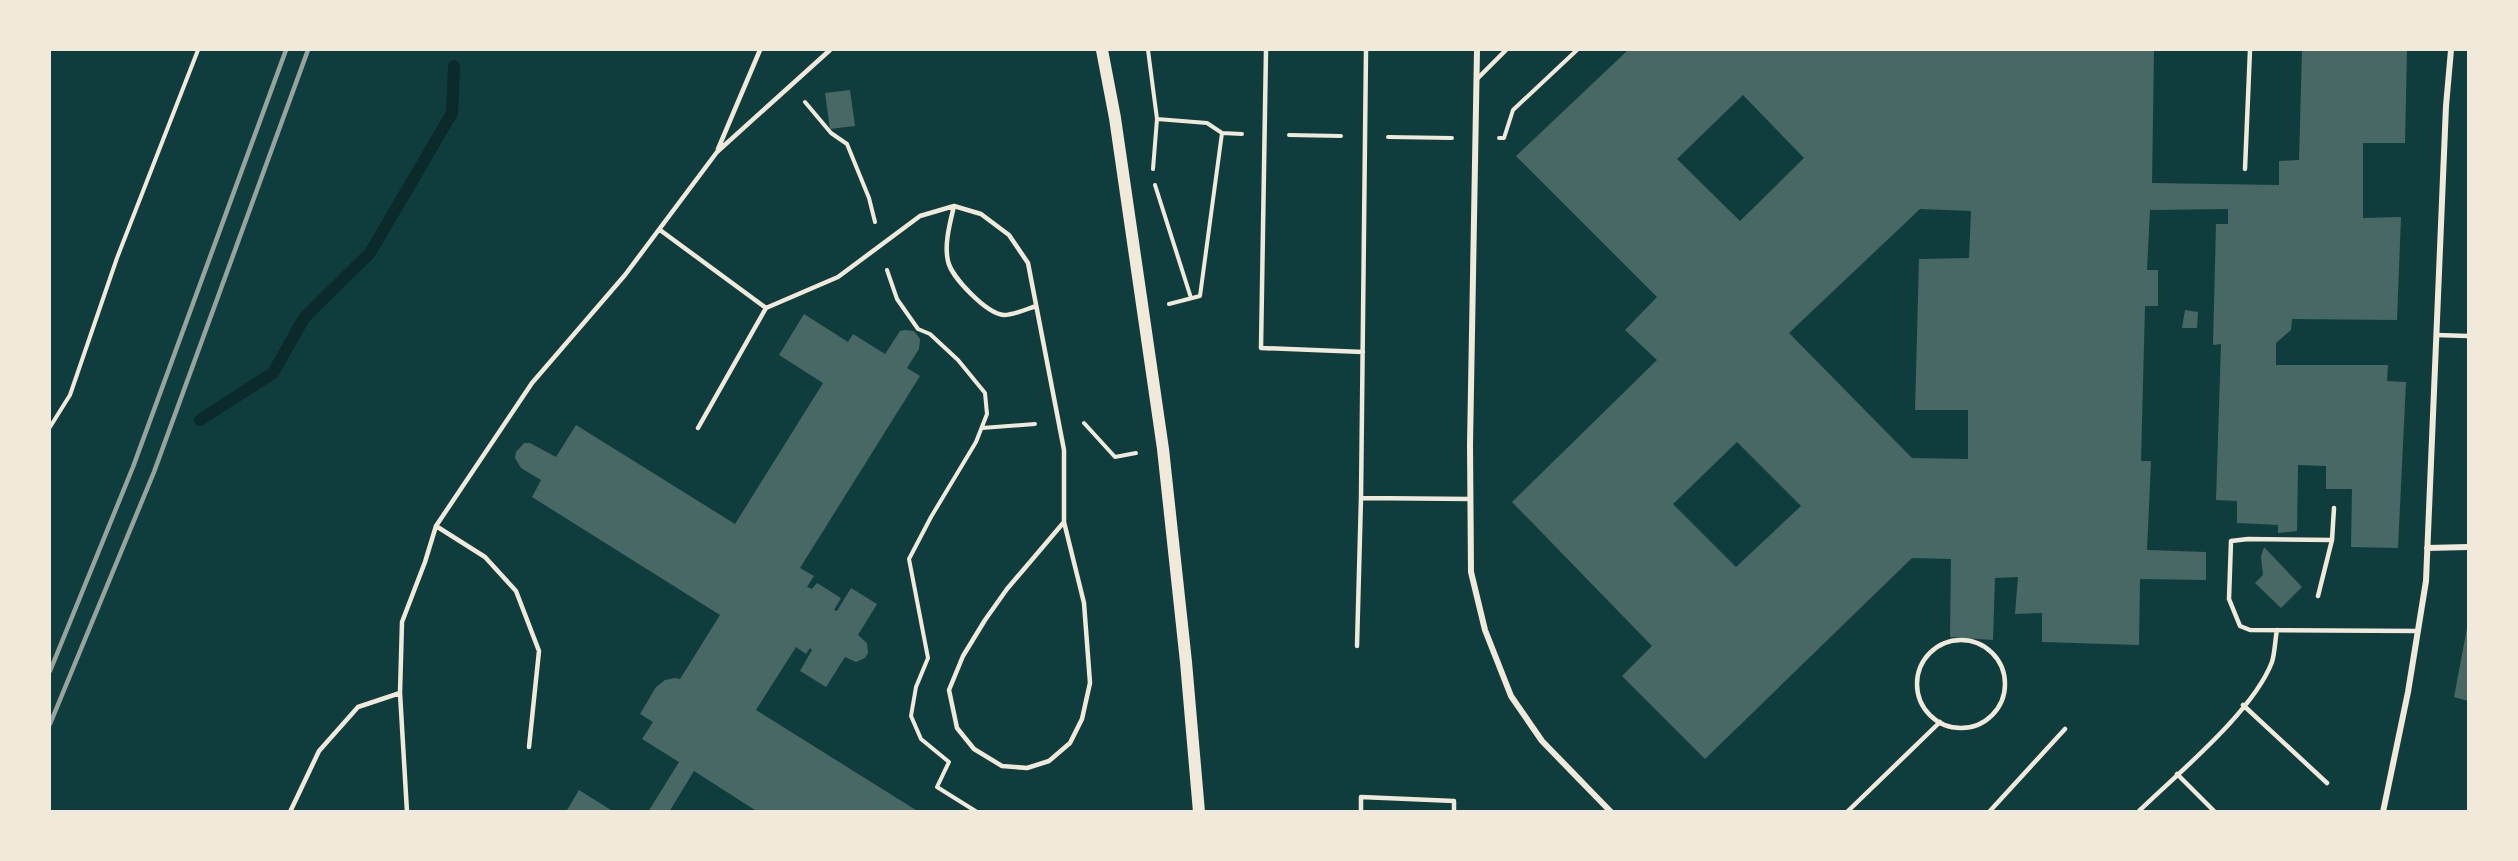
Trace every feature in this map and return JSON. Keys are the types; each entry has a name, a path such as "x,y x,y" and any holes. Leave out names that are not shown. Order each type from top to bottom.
{"main road":[{"path":"1102,50 1115,118 1163,449 1186,662 1199,812"}],"street":[{"path":"1477,50 1471,572 1485,630 1511,696 1542,741 1611,812"},
{"path":"2383,812 2408,692 2426,581 2451,50"},
{"path":"2427,548 2469,547"}],"lane":[{"path":"717,152 760,50"},
{"path":"407,812 400,693 402,622 425,562 435,526 532,383 626,275 717,152 830,50"},
{"path":"1266,50 1261,348 1363,352"},
{"path":"1357,646 1366,50"},
{"path":"1477,80 1506,50"},
{"path":"2245,169 2250,50"},
{"path":"954,206 948,231 948,263 968,291 986,307 1004,315 1036,306"},
{"path":"698,428 766,308 838,277 920,216 954,206 981,214 1009,236 1028,263 1064,450 1064,522 1084,603 1090,683 1082,719 1070,743 1049,761 1026,768 1002,766 974,749 957,728 949,690 963,656 985,620 1007,589 1064,522"},
{"path":"660,230 766,308"},
{"path":"2436,335 2469,336"},
{"path":"1361,498 1471,499"},
{"path":"2318,596 2332,540 2334,508"},
{"path":"435,526 485,557 516,591 539,651 529,747"},
{"path":"2332,540 2247,539 2231,541 2229,599 2240,626 2250,630 2418,631"},
{"path":"2138,812 2234,718 2244,705 2261,682 2272,661 2277,630"},
{"path":"1964,639 1978,642 1991,650 1999,661 2004,675 2005,689 2001,703 1993,715 1968,728 1953,728 1940,722 1928,713 1920,700 1917,686 1918,671 1925,658 1936,647 1949,640 1964,639"},
{"path":"290,812 319,751 358,707 400,693"},
{"path":"2244,705 2327,783"},
{"path":"1851,810 1940,722"},
{"path":"1989,812 2065,729"},
{"path":"2177,774 2215,812"},
{"path":"1361,812 1361,797 1454,801 1454,812"}],"path":[{"path":"50,427 70,395 117,258 198,50"},
{"path":"1149,50 1157,119 1152,175 1191,298"},
{"path":"1157,119 1207,123 1222,133 1504,138 1513,110 1577,50"},
{"path":"790,85 831,133 847,144 869,198 880,246 897,299 918,329 930,334 958,360 985,393 987,414 976,442 931,517 909,560 928,658 916,687 910,716 921,739 949,762 938,787 977,812"},
{"path":"1142,310 1200,296 1222,133"}],"building":[{"path":"1628,50 2154,50 2152,183 2279,185 2279,161 2299,160 2302,50 2407,50 2405,143 2363,143 2363,218 2401,217 2397,320 2292,319 2291,330 2276,343 2276,365 2388,365 2387,381 2406,382 2398,548 2351,547 2352,489 2326,489 2326,466 2298,465 2297,531 2278,533 2278,525 2237,523 2237,501 2216,500 2221,344 2213,345 2216,224 2228,224 2228,209 2150,210 2147,270 2158,270 2158,306 2145,306 2141,461 2151,461 2147,550 2206,552 2206,580 2140,579 2139,645 2042,642 2042,613 2015,614 2018,577 1995,578 1993,640 1950,637 1951,559 1912,558 1705,759 1622,676 1652,646 1512,502 1657,360 1625,330 1657,297 1516,156","holes":["1743,95 1804,158 1740,221 1677,159","1920,209 1971,211 1969,258 1919,259 1915,410 1968,410 1968,459 1912,458 1789,333","1737,442 1801,506 1736,567 1673,504"]},
{"path":"850,90 855,126 830,129 825,93"},
{"path":"2185,310 2198,312 2197,328 2182,328"},
{"path":"804,314 848,342 853,334 885,354 900,331 914,331 920,339 919,349 907,368 920,376 800,568 814,576 807,587 812,589 817,583 841,598 834,610 837,611 851,588 877,604 858,635 867,643 868,653 865,658 856,662 845,657 826,687 800,671 812,650 810,648 806,654 796,647 756,710 919,812 758,812 694,771 669,812 648,812 679,762 642,739 653,722 640,714 656,687 665,680 680,679 720,615 532,497 541,480 521,468 515,458 516,452 524,443 530,443 556,457 576,425 735,524 823,383 779,355"},
{"path":"2264,547 2302,587 2281,608 2255,583 2263,575 2261,557"},
{"path":"2468,628 2468,701 2454,697"},
{"path":"579,790 614,812 566,812"}],"waterway":[{"path":"200,420 273,373 304,318 370,253 452,113 454,66"}],"railway":[{"path":"50,671 133,467 286,50"},
{"path":"50,724 154,472 308,50"}]}
